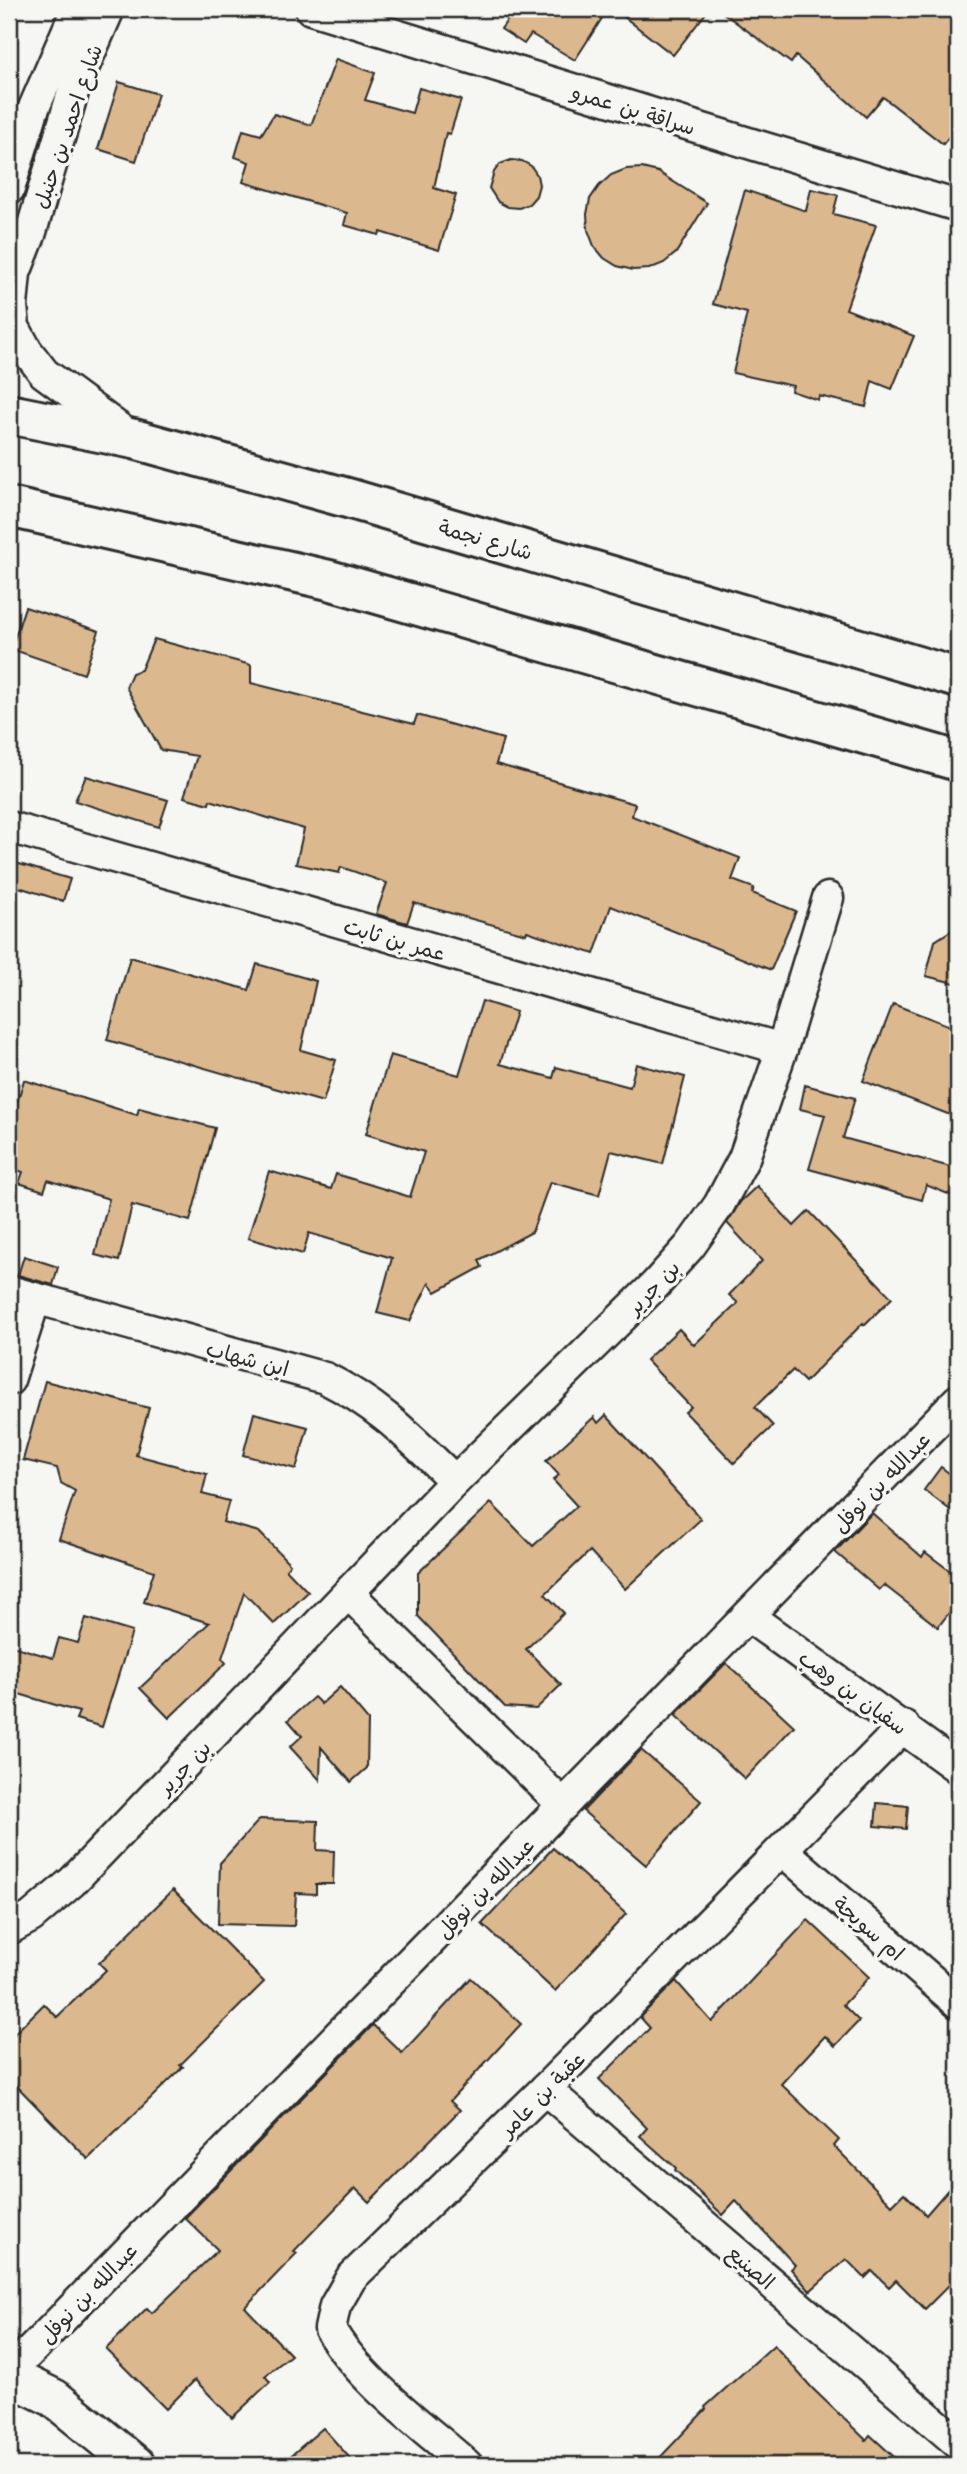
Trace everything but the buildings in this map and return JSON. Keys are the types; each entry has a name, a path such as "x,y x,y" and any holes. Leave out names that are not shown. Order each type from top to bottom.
{"main road":[{"name":"شارع نجمة","path":"9,414 134,439 351,499 958,678"},
{"path":"9,507 329,580 958,761"}],"street":[{"name":"شارع احمد بن حنبل","path":"9,189 21,107 77,9"},
{"name":"شارع احمد بن حنبل","path":"109,9 74,89 30,235 15,273 12,306 14,327 27,351 44,373 134,439"},
{"name":"سراقة بن عمرو","path":"311,9 958,205"},
{"name":"عمر بن ثابت","path":"9,827 782,1049"},
{"name":"بن جرير","path":"9,1929 31,1917 72,1882 455,1481 656,1284 690,1246 719,1205 744,1158 782,1049 828,898"},
{"name":"ابن شهاب","path":"22,1295 325,1378 357,1394 387,1416 455,1481"},
{"path":"9,1380 22,1295"},
{"name":"عبدالله بن نوفل","path":"9,2374 958,1400"},
{"path":"348,1593 564,1805"},
{"name":"سفيان بن وهب","path":"748,1615 904,1726 958,1768"},
{"name":"عقبة بن عامر","path":"467,2465 362,2372 342,2350 330,2329 335,2306 351,2278 545,2089 904,1726"},
{"name":"ام سويجة","path":"782,1850 958,2003"},
{"name":"الصنيع","path":"545,2089 958,2443"},
{"path":"9,2374 54,2398 136,2465"}]}
